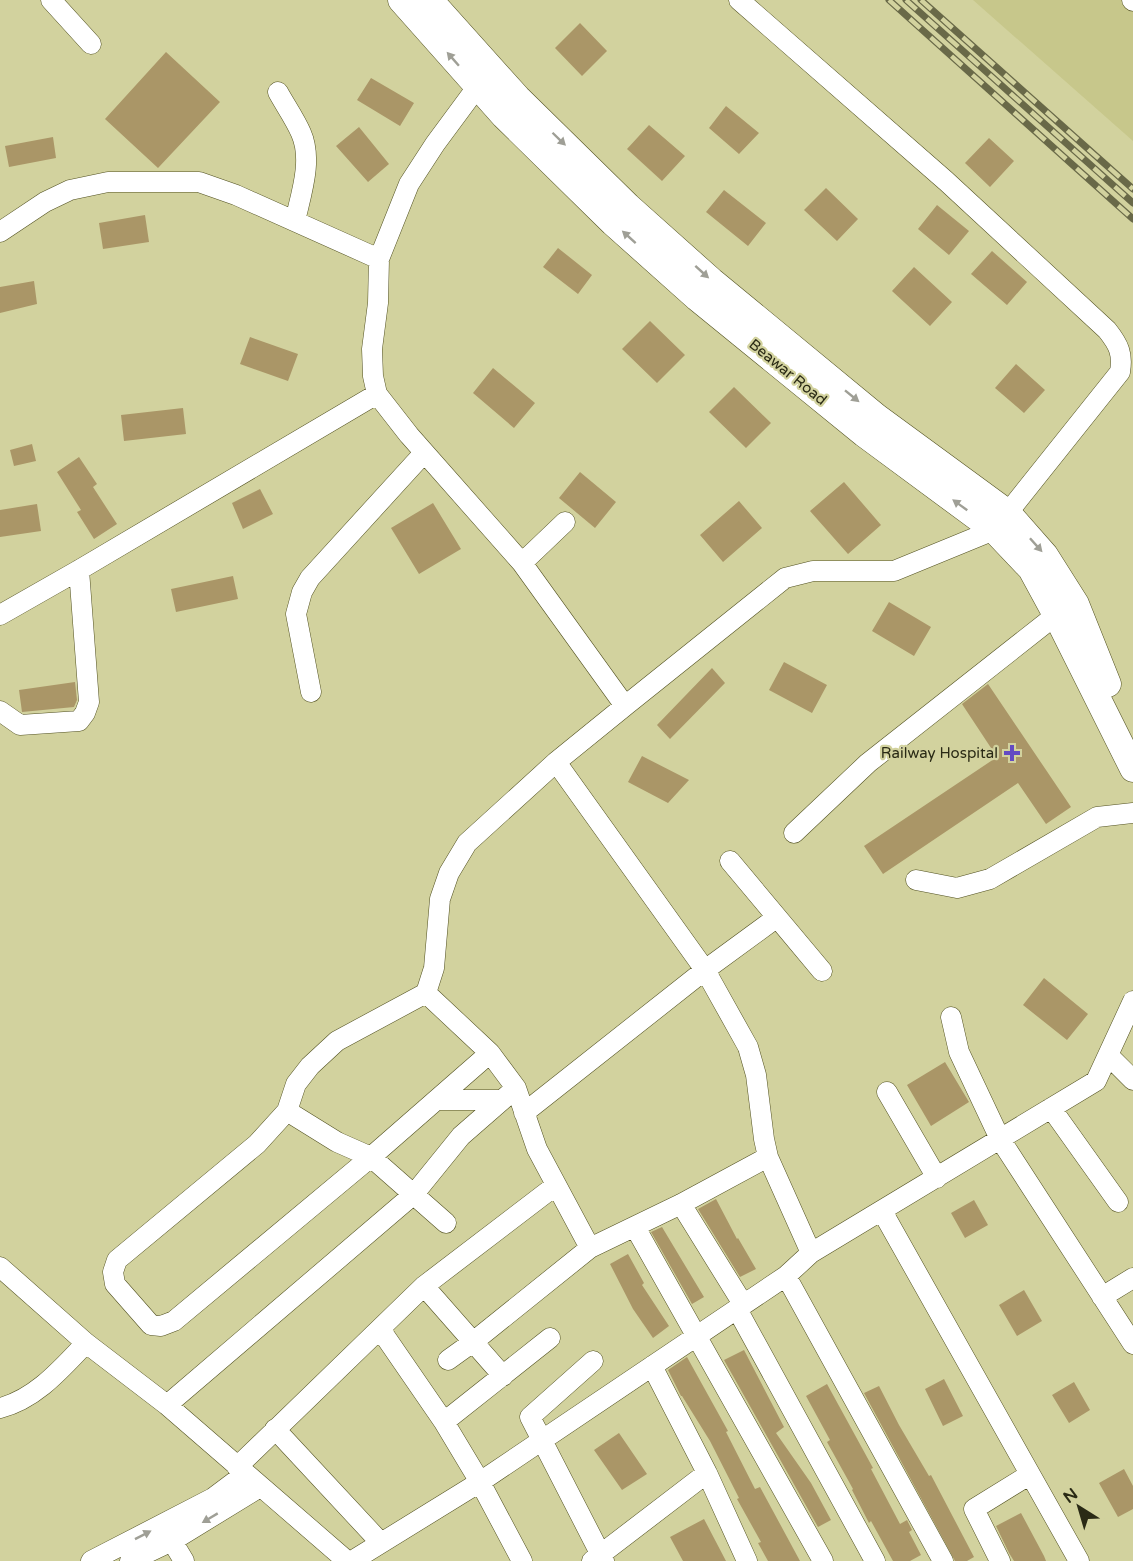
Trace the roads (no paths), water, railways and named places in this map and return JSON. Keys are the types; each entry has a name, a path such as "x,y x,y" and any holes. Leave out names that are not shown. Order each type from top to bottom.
{"main road":[{"name":"Beawar Road","path":"401,0 498,93 712,281 878,417 1001,522 1045,555 1076,604 1133,769"},
{"name":"Beawar Road","path":"430,0 498,93"},
{"name":"Beawar Road","path":"1001,522 1031,569 1115,719 1133,740"}],"street":[{"path":"51,0 92,44"},
{"path":"490,1053 371,1157 174,1321 161,1326 152,1325 115,1284 113,1272 117,1260 257,1144 287,1111 296,1084 310,1065 337,1041 426,993 434,968 440,899 448,873 467,843 556,762 785,578 813,571 894,572 1001,522 1120,372 1122,358 1119,345 1107,330 946,181 740,0"},
{"path":"278,92 302,134 306,150 306,170 295,221"},
{"path":"498,93 409,184 379,259 378,303 372,349 373,376 377,394 418,446 522,563 625,706"},
{"path":"0,232 45,202 70,190 108,182 199,182 236,195 379,259"},
{"path":"0,615 377,394"},
{"path":"311,692 296,614 302,592 310,578 418,446"},
{"path":"522,563 565,522"},
{"path":"0,711 20,725 79,721 85,713 89,702 79,570"},
{"path":"794,834 868,763 1056,615"},
{"path":"556,762 705,970 748,1047 756,1075 768,1157 811,1253"},
{"path":"916,880 957,888 990,879 1097,817 1109,814 1132,814"},
{"path":"730,861 822,971"},
{"path":"525,1118 705,970 776,918"},
{"path":"426,993 490,1053 509,1094 525,1118 555,1186 590,1248"},
{"path":"352,1561 543,1440 786,1276 811,1253 1096,1081 1133,1001"},
{"path":"951,1017 959,1052 1000,1138 1133,1344"},
{"path":"1109,1056 1133,1079"},
{"path":"887,1092 937,1178"},
{"path":"436,1101 509,1094"},
{"path":"167,1405 414,1194 461,1136 509,1094"},
{"path":"1051,1108 1118,1202"},
{"path":"287,1111 338,1142 371,1157 446,1223"},
{"path":"448,1360 590,1248 681,1204 768,1157"},
{"path":"101,1559 213,1498 232,1463 274,1429 424,1286 555,1186"},
{"path":"681,1204 740,1307 875,1561"},
{"path":"882,1211 1079,1561"},
{"path":"635,1227 823,1561"},
{"path":"0,1268 86,1343 167,1405 347,1561"},
{"path":"786,1276 943,1561"},
{"path":"1102,1297 1133,1278"},
{"path":"424,1286 503,1376"},
{"path":"380,1329 444,1422 480,1482 522,1561"},
{"path":"444,1422 550,1338"},
{"path":"0,1408 35,1391 52,1378 86,1343"},
{"path":"593,1361 530,1417 599,1559 707,1473"},
{"path":"652,1366 707,1473 747,1561"},
{"path":"274,1429 381,1543"},
{"path":"1000,1561 974,1509 1029,1474"},
{"path":"130,1561 172,1541 260,1487"},
{"path":"172,1541 184,1561"}],"railway":[{"path":"889,0 1133,219"},
{"path":"906,0 1133,203"},
{"path":"921,0 1133,189"}],"place":[{"name":"Railway Hospital","path":"1012,753"}]}
